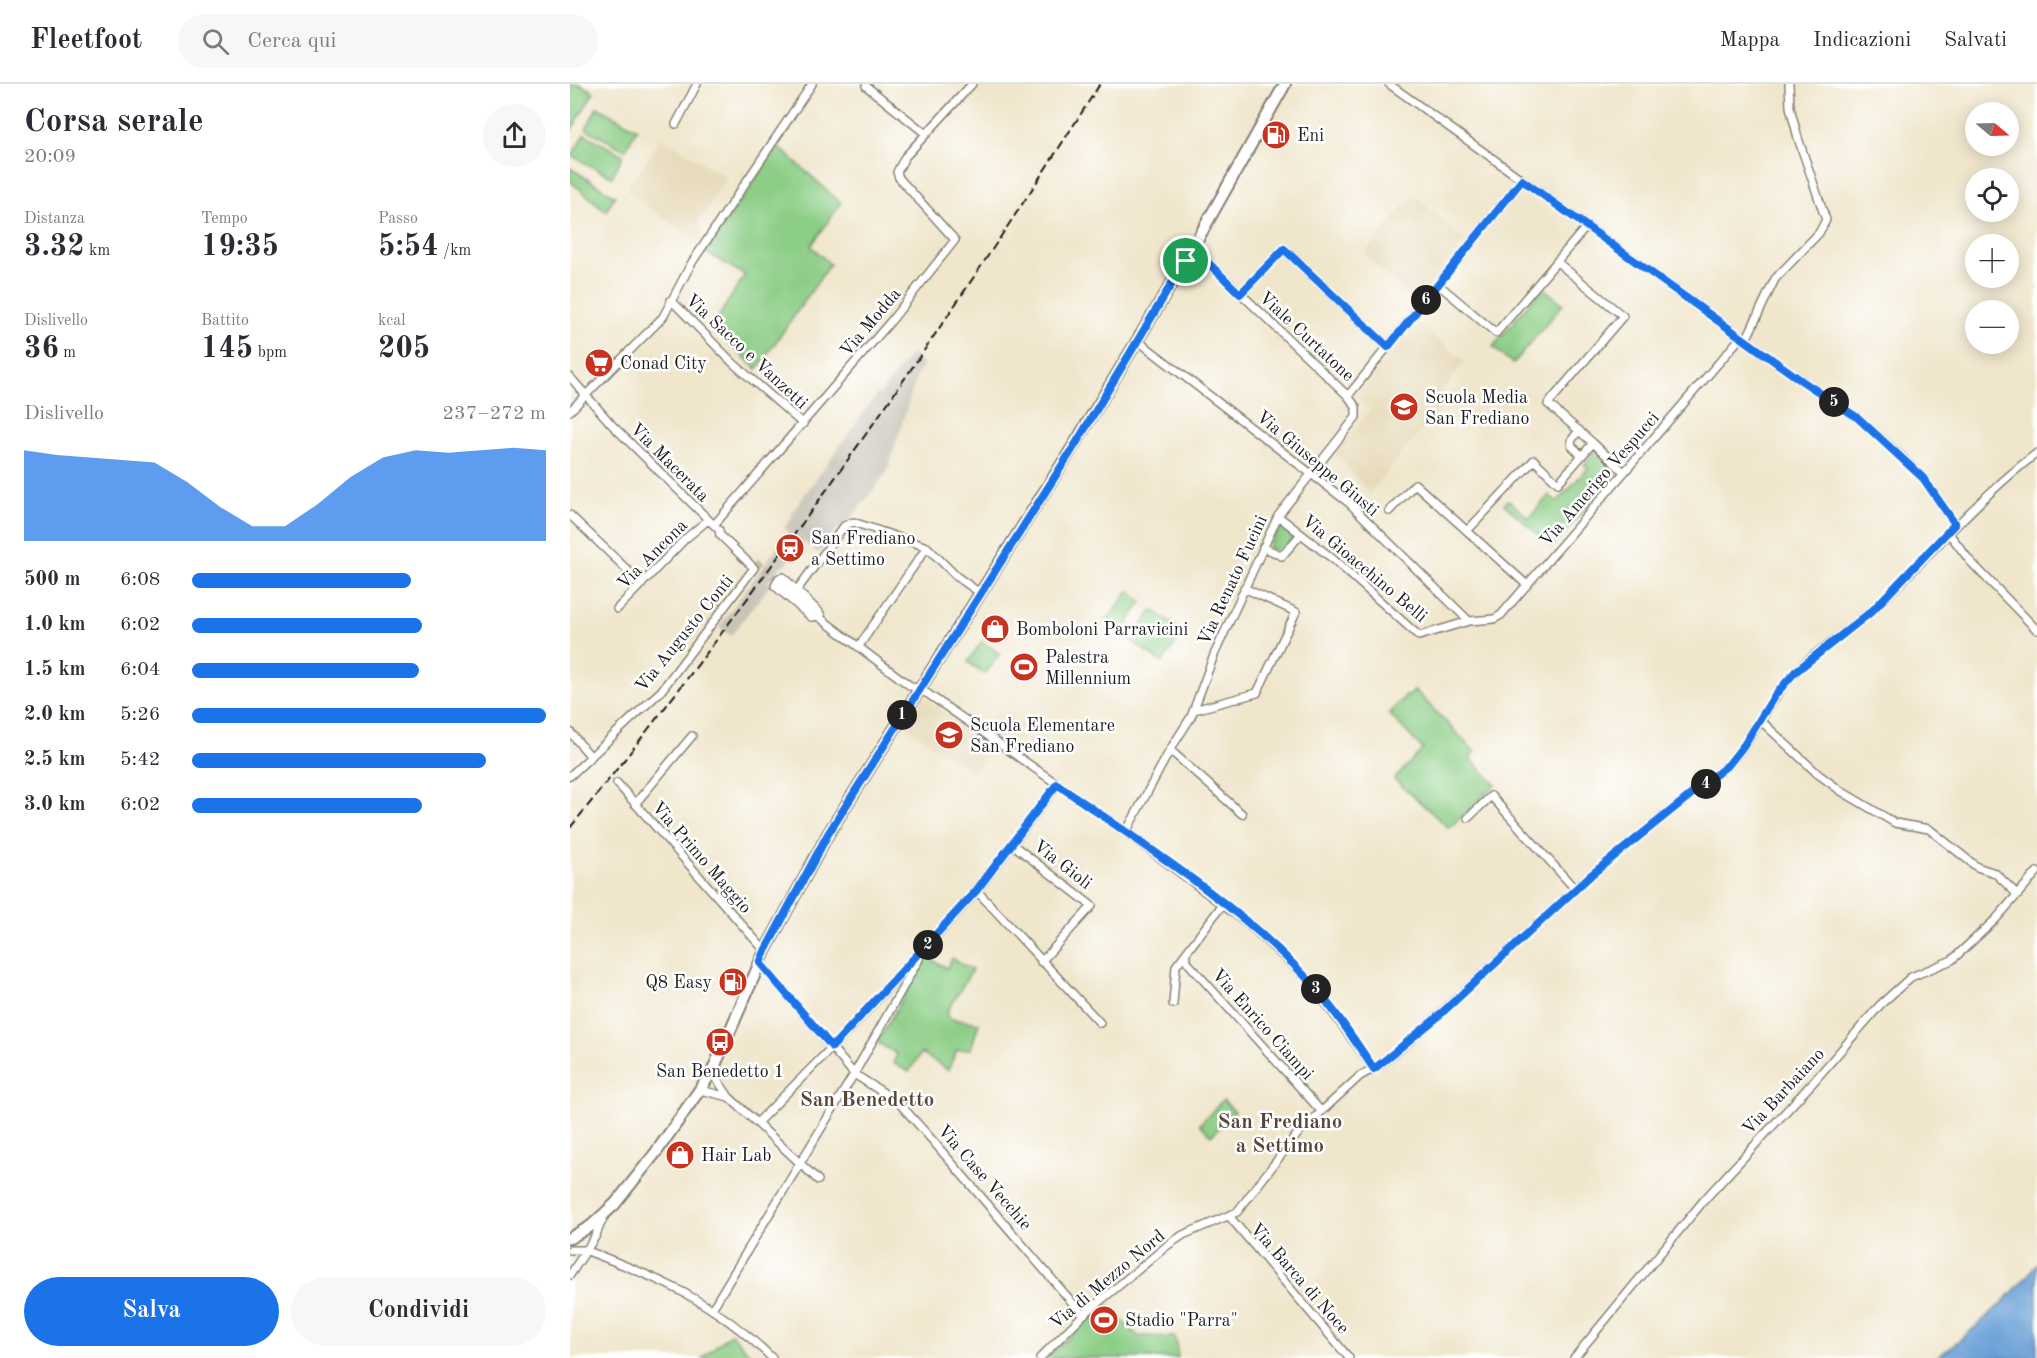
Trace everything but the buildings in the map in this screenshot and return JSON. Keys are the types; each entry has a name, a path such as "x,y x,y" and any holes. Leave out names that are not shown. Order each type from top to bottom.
{"main road":[{"path":"570,1238 604,1216 657,1151 712,1072 765,951 828,834 1137,340 1193,248 1285,84"}],"street":[{"path":"676,124 697,84"},
{"path":"570,411 574,401 584,395 663,317 690,264 812,84"},
{"path":"1389,84 1743,339 1865,423 1923,478 1955,524"},
{"name":"Via Amerigo Vespucci","path":"1469,621 1498,617 1527,585 1743,339 1775,279 1819,233 1826,220 1798,138 1790,107 1789,84"},
{"path":"866,86 926,134"},
{"name":"Via Modda","path":"713,525 803,424 955,240 897,174 905,157 967,86"},
{"path":"1348,396 1522,180"},
{"path":"1439,285 1496,333 1587,226"},
{"name":"Viale Curtatone","path":"1193,248 1348,396"},
{"path":"1240,294 1284,249 1388,347"},
{"path":"1557,262 1623,316 1548,404 1624,472"},
{"name":"Via Sacco e Vanzetti","path":"671,300 733,363 803,424"},
{"name":"Via Giuseppe Giusti","path":"1137,340 1349,503 1469,621"},
{"name":"Via Macerata","path":"570,377 584,395 755,564"},
{"name":"Via Renato Fucini","path":"1126,832 1194,710 1201,686 1278,516 1357,415 1356,407 1348,396"},
{"path":"1579,430 1571,441 1572,446 1582,456"},
{"path":"1467,531 1534,460 1558,483 1593,443"},
{"name":"Via di Mezzo Nord","path":"1041,1358 1083,1315 1175,1240 1242,1208 1299,1132 1321,1111 1360,1076 1374,1069 1434,1020 1575,889 1729,764 1775,695 1795,672 1872,611 1955,524 2037,453"},
{"path":"1389,511 1415,484 1527,585"},
{"path":"570,515 642,584"},
{"name":"Via Gioacchino Belli","path":"1278,516 1419,636 1469,621"},
{"path":"797,590 844,526 853,522 927,547 956,576 980,593"},
{"name":"Via Ancona","path":"617,609 642,584 713,525"},
{"path":"1948,532 1970,561 2037,630"},
{"path":"1263,547 1282,556 1301,534"},
{"path":"859,646 927,547"},
{"name":"Via Augusto Conti","path":"570,776 661,692 755,564"},
{"path":"821,616 811,617 775,584 779,578 783,577 821,616 918,690 948,707 1126,832 1223,904 1274,946 1308,979 1374,1069"},
{"path":"779,582 811,611 821,616"},
{"path":"1194,710 1257,693 1296,612 1244,588"},
{"path":"1760,720 1818,774 1841,791 1894,823 1924,827 1934,832 1977,867 1995,873 2018,896"},
{"path":"570,732 591,757"},
{"path":"635,804 692,736"},
{"path":"1170,750 1242,814"},
{"name":"Via Primo Maggio","path":"617,783 765,951"},
{"path":"757,1123 832,1047 976,891 1057,784"},
{"path":"1468,818 1491,796 1575,889"},
{"name":"Via Gioli","path":"1012,844 1092,906 1041,962"},
{"name":"Via Barbaiano","path":"1574,1358 1705,1199 1880,1005 1911,977 1952,960 2018,896 2037,872"},
{"path":"976,891 1100,1023"},
{"path":"1173,1004 1175,970 1223,904"},
{"path":"712,1309 854,1074 922,951"},
{"name":"Via Enrico Ciampi","path":"1185,955 1188,963 1321,1111"},
{"name":"Via Case Vecchie","path":"760,963 854,1074 905,1110 1083,1315"},
{"path":"712,1072 729,1097 818,1180"},
{"path":"700,1090 729,1097"},
{"path":"570,1275 604,1216"},
{"name":"Via Barca di Noce","path":"1229,1216 1349,1358"},
{"path":"570,1250 585,1250 673,1285 742,1330 772,1358"}],"shaded area":[{"path":"661,137 727,177 703,216 699,218 702,238 697,243 627,191"},
{"path":"1413,194 1465,241 1416,304 1364,254"},
{"name":"Scuola Media San Frediano","path":"1417,322 1465,362 1438,397 1444,404 1369,493 1335,453 1370,410 1355,396"},
{"path":"911,354 924,365 917,375 887,472 853,516 833,533 819,553 803,542 801,544 797,542 788,553 792,557 784,566 782,565 768,583 770,585 731,636 719,627 788,532 784,528 793,516 791,514 878,393 880,394"},
{"name":"Scuola Elementare San Frediano","path":"925,699 994,745 974,774 904,725 921,701"}],"green space":[{"path":"570,84 579,84 594,92 570,132"},
{"path":"597,107 637,129 625,150 586,129"},
{"path":"584,134 623,155 612,177 572,156"},
{"path":"778,146 841,203 811,246 830,264 757,369 712,327 745,275 705,252"},
{"path":"570,168 615,196 606,211 570,181"},
{"path":"1542,287 1563,304 1513,364 1493,347"},
{"path":"1594,452 1617,473 1552,547 1504,504 1508,500 1529,518 1549,495 1557,502 1588,468 1584,464"},
{"path":"1281,524 1295,536 1281,553 1268,547"},
{"path":"1129,591 1142,602 1127,623 1136,629 1130,639 1105,622"},
{"path":"1153,610 1184,632 1162,663 1131,640"},
{"path":"982,641 1000,654 985,674 968,662"},
{"path":"1415,690 1475,752 1470,758 1496,785 1449,828 1394,779 1423,749 1389,714 1406,695 1408,697"},
{"path":"927,957 947,968 952,958 972,970 947,1012 950,1019 979,1023 971,1049 957,1050 948,1070 921,1053 909,1072 893,1063 897,1054 877,1042"},
{"path":"1223,1100 1235,1112 1211,1136 1200,1124"},
{"name":"Stadio \"Parra\"","path":"1105,1304 1138,1336 1175,1337 1178,1358 1046,1358"},
{"path":"731,1333 753,1358 702,1358"}],"water":[{"path":"2037,1264 2037,1358 1936,1358 1990,1314"}],"tunnel":[{"path":"756,562 779,582"}],"railway":[{"path":"570,828 711,647 846,463 975,275 1100,84"}],"place":[{"name":"Eni","path":"1276,135"},
{"name":"Conad City","path":"599,363"},
{"name":"Scuola Media San Frediano","path":"1404,407"},
{"name":"San Frediano a Settimo","path":"790,548"},
{"name":"Bomboloni Parravicini","path":"995,629"},
{"name":"Palestra Millennium","path":"1024,667"},
{"name":"Scuola Elementare San Frediano","path":"949,735"},
{"name":"Q8 Easy","path":"733,982"},
{"name":"San Benedetto 1","path":"720,1042"},
{"name":"Hair Lab","path":"680,1155"},
{"name":"Stadio \"Parra\"","path":"1104,1320"}],"district":[{"name":"San Benedetto","path":"867,1099"},
{"name":"San Frediano a Settimo","path":"1280,1133"}],"route":[{"path":"1522,180 1802,381 1858,418 1923,478 1955,524 1883,601 1859,623 1795,672 1775,695 1744,745 1729,764 1591,875 1434,1020 1374,1069 1348,1030 1293,963 1202,886 1057,784 976,891 832,1047 760,963 765,951 828,834 890,733 1077,442 1186,261 1193,248 1240,294 1284,249 1388,347 1522,180"}]}
